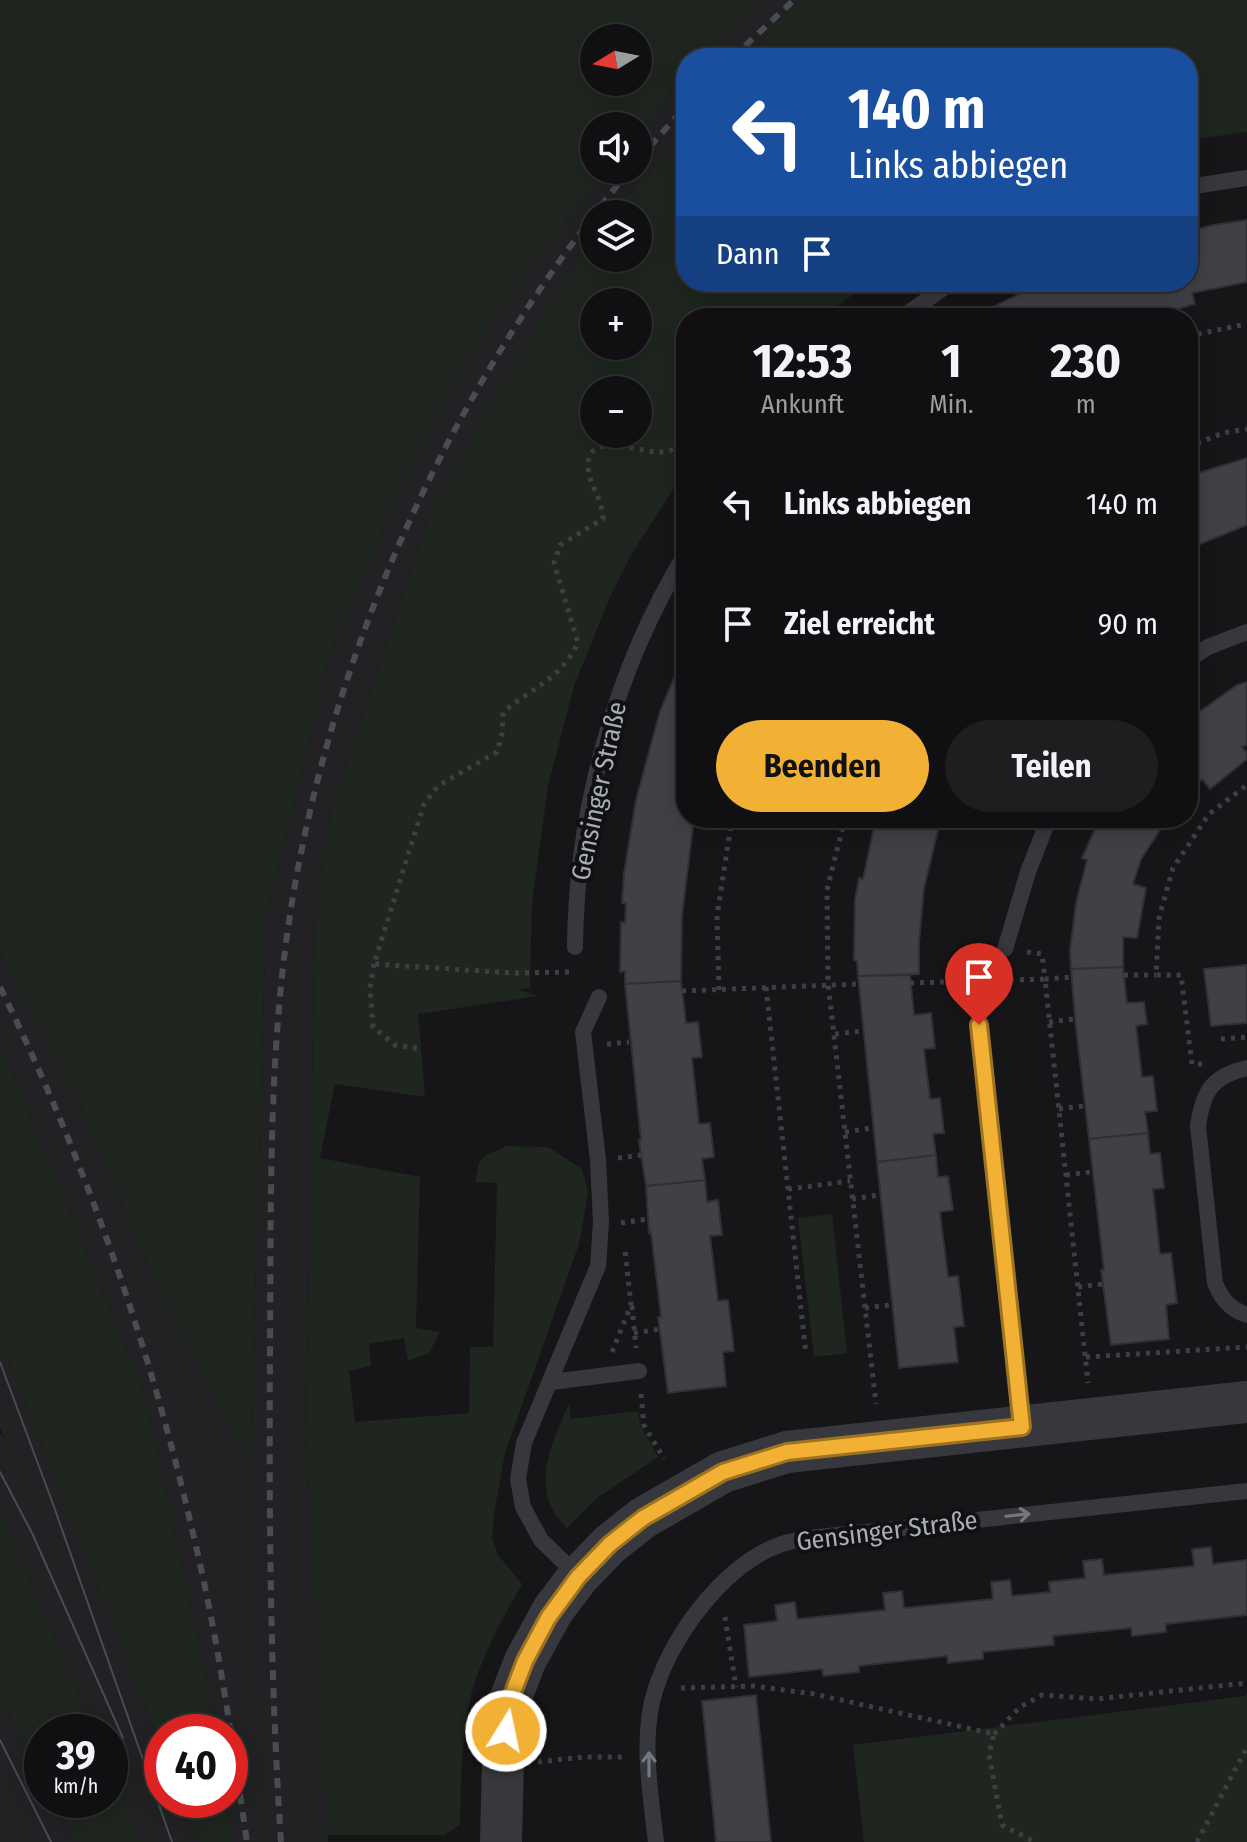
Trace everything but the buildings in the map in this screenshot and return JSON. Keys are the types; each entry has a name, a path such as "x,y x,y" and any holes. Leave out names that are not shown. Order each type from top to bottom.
{"street":[{"path":"501,1842 503,1761 510,1700 525,1661 548,1618 578,1577 610,1544 643,1518 723,1472 787,1452 1247,1402"}],"lane":[{"path":"1198,185 1247,178"},
{"path":"915,308 938,292"},
{"name":"Gensinger Straße","path":"575,947 579,870 602,753 619,696 644,632 676,572"},
{"path":"1198,654 1247,632"},
{"path":"1005,949 1045,828"},
{"path":"578,1577 541,1540 523,1507 518,1479 524,1443 598,1266 601,1222 598,1160 583,1032 599,997"},
{"path":"979,1025 1022,1427"},
{"path":"1247,1068 1233,1071 1211,1084 1201,1104 1198,1126 1215,1283 1221,1297 1234,1311 1247,1315"},
{"path":"551,1382 639,1371"},
{"name":"Gensinger Straße","path":"656,1842 649,1757 651,1704 660,1676 693,1616 743,1566 779,1545 809,1538 1247,1491"}],"path":[{"path":"1198,334 1247,324"},
{"path":"1198,443 1223,433 1247,429"},
{"path":"422,1049 395,1045 373,1027 370,988 374,964 424,804 438,786 497,752 503,712 519,698 555,676 570,659 578,643 554,563 560,545 603,519 602,502 589,476 587,461 592,451 604,445 658,452 676,448"},
{"path":"1156,975 1159,918 1173,868 1209,814 1247,785"},
{"path":"719,990 717,916 730,828"},
{"path":"842,828 827,890 828,983 876,1404"},
{"path":"1005,949 1042,954 1088,1383"},
{"path":"374,964 513,973 598,972 599,997"},
{"path":"1124,975 1181,975 1192,1064 1206,1064"},
{"path":"910,983 1072,977"},
{"path":"682,991 858,984"},
{"path":"766,987 806,1355"},
{"path":"1049,1022 1075,1019"},
{"path":"834,1034 861,1031"},
{"path":"1221,1039 1247,1037"},
{"path":"1059,1109 1084,1106"},
{"path":"845,1132 872,1128"},
{"path":"1066,1175 1091,1172"},
{"path":"788,1189 850,1181"},
{"path":"852,1199 879,1195"},
{"path":"1078,1287 1103,1284"},
{"path":"865,1308 890,1305"},
{"path":"634,1333 660,1329"},
{"path":"1086,1357 1247,1347"},
{"path":"641,1394 644,1425 664,1459"},
{"path":"725,1614 736,1687"},
{"path":"1035,1842 1002,1825 989,1754 994,1734 1020,1707 1042,1695 1096,1699 1247,1683"},
{"path":"681,1688 754,1686 814,1694 994,1734"},
{"path":"1197,1842 1247,1747"},
{"path":"503,1761 649,1757"}],"shaded area":[{"path":"0,0 759,0 711,48 676,48 676,88 652,116 652,112 580,112 580,184 595,184 525,269 460,370 390,512 331,651 266,919 250,1464 166,1307 71,1084 0,952"},
{"path":"759,0 804,0 785,14 756,48 711,48"},
{"path":"804,0 1247,0 1247,132 1198,139 1198,48 756,48 785,14"},
{"path":"676,88 676,140 652,168 652,116"},
{"path":"676,140 676,292 856,292 835,308 676,308 676,485 631,555 610,597 574,686 548,786 532,903 530,988 517,989 538,996 418,1014 425,1097 335,1084 320,1158 420,1177 416,1328 440,1332 429,1353 408,1361 404,1338 369,1344 371,1366 349,1371 355,1422 469,1413 470,1347 493,1347 497,1183 475,1182 479,1163 485,1156 506,1146 548,1147 582,1169 588,1193 579,1244 505,1453 492,1538 498,1555 522,1584 487,1652 471,1696 463,1743 460,1824 445,1835 327,1835 306,1436 315,914 332,803 430,511 535,329 580,259 580,272 652,272 652,200 624,200 638,184 652,184 652,168"},
{"path":"595,184 638,184 624,200 582,200"},
{"path":"580,203 580,259 535,329 430,511 332,803 315,914 306,1436 328,1842 231,1842 228,1818 248,1818 248,1714 213,1714 145,1395 0,1042 0,952 71,1084 166,1307 250,1462 266,919 331,651 390,512 460,370 525,269"},
{"path":"0,1042 145,1395 213,1714 148,1714 0,1340"},
{"path":"832,1214 847,1353 814,1357 798,1218"},
{"path":"0,1340 148,1714 144,1714 144,1818 189,1818 199,1842 142,1842 128,1810 128,1714 87,1714 0,1511 0,1433 5,1439 0,1428"},
{"path":"569,1403 571,1419 638,1411 640,1424 658,1457 597,1498 567,1528 548,1498 546,1483 550,1451"},
{"path":"0,1511 87,1714 24,1714 24,1742 0,1696"},
{"path":"1247,1692 1247,1842 864,1842 853,1745 1245,1696"},
{"path":"0,1696 24,1742 24,1818 63,1818 76,1842 0,1842"},
{"path":"128,1810 142,1842 76,1842 63,1818 128,1818"},
{"path":"189,1818 228,1818 231,1842 199,1842"}],"tram line":[{"path":"0,1362 172,1842"},
{"path":"0,1472 32,1533 112,1714"},
{"path":"0,1740 51,1842"}],"railway":[{"path":"743,48 794,0"},
{"path":"652,144 676,117"},
{"path":"281,1842 271,1595 271,1167 281,986 297,876 321,766 354,658 396,552 444,450 500,352 562,258 619,184"},
{"path":"0,987 61,1120 88,1188 158,1396 210,1613 247,1842"}],"route":[{"path":"506,1731 510,1700 525,1661 548,1618 578,1577 610,1544 643,1518 723,1472 787,1452 1022,1427 979,1025"}]}
